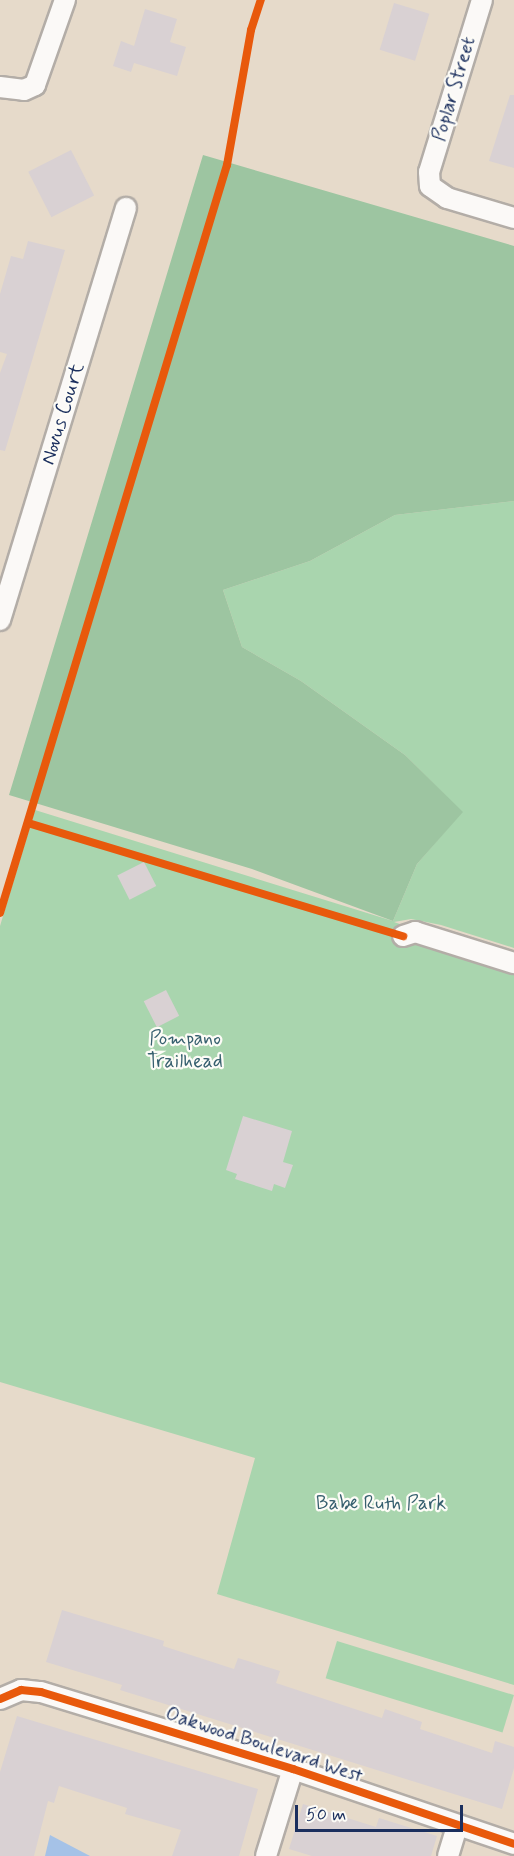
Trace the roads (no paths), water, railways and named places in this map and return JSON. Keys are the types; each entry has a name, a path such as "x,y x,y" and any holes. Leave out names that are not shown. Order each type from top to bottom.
{"street":[{"path":"5,88 30,88 42,75 65,0"},
{"name":"Poplar Street","path":"482,0 429,179 436,192 447,198 514,218"},
{"name":"Novus Court","path":"0,620 126,208"},
{"path":"403,936 415,932 514,963"},
{"name":"Oakwood Boulevard West","path":"2,1698 21,1690 41,1692 293,1769 514,1844"},
{"path":"266,1856 293,1769"},
{"path":"448,1856 457,1826"}],"water":[{"path":"50,1835 90,1856 45,1856"}],"park label":[{"name":"Pompano Trailhead","path":"185,1050"},
{"name":"Babe Ruth Park","path":"381,1503"}]}
